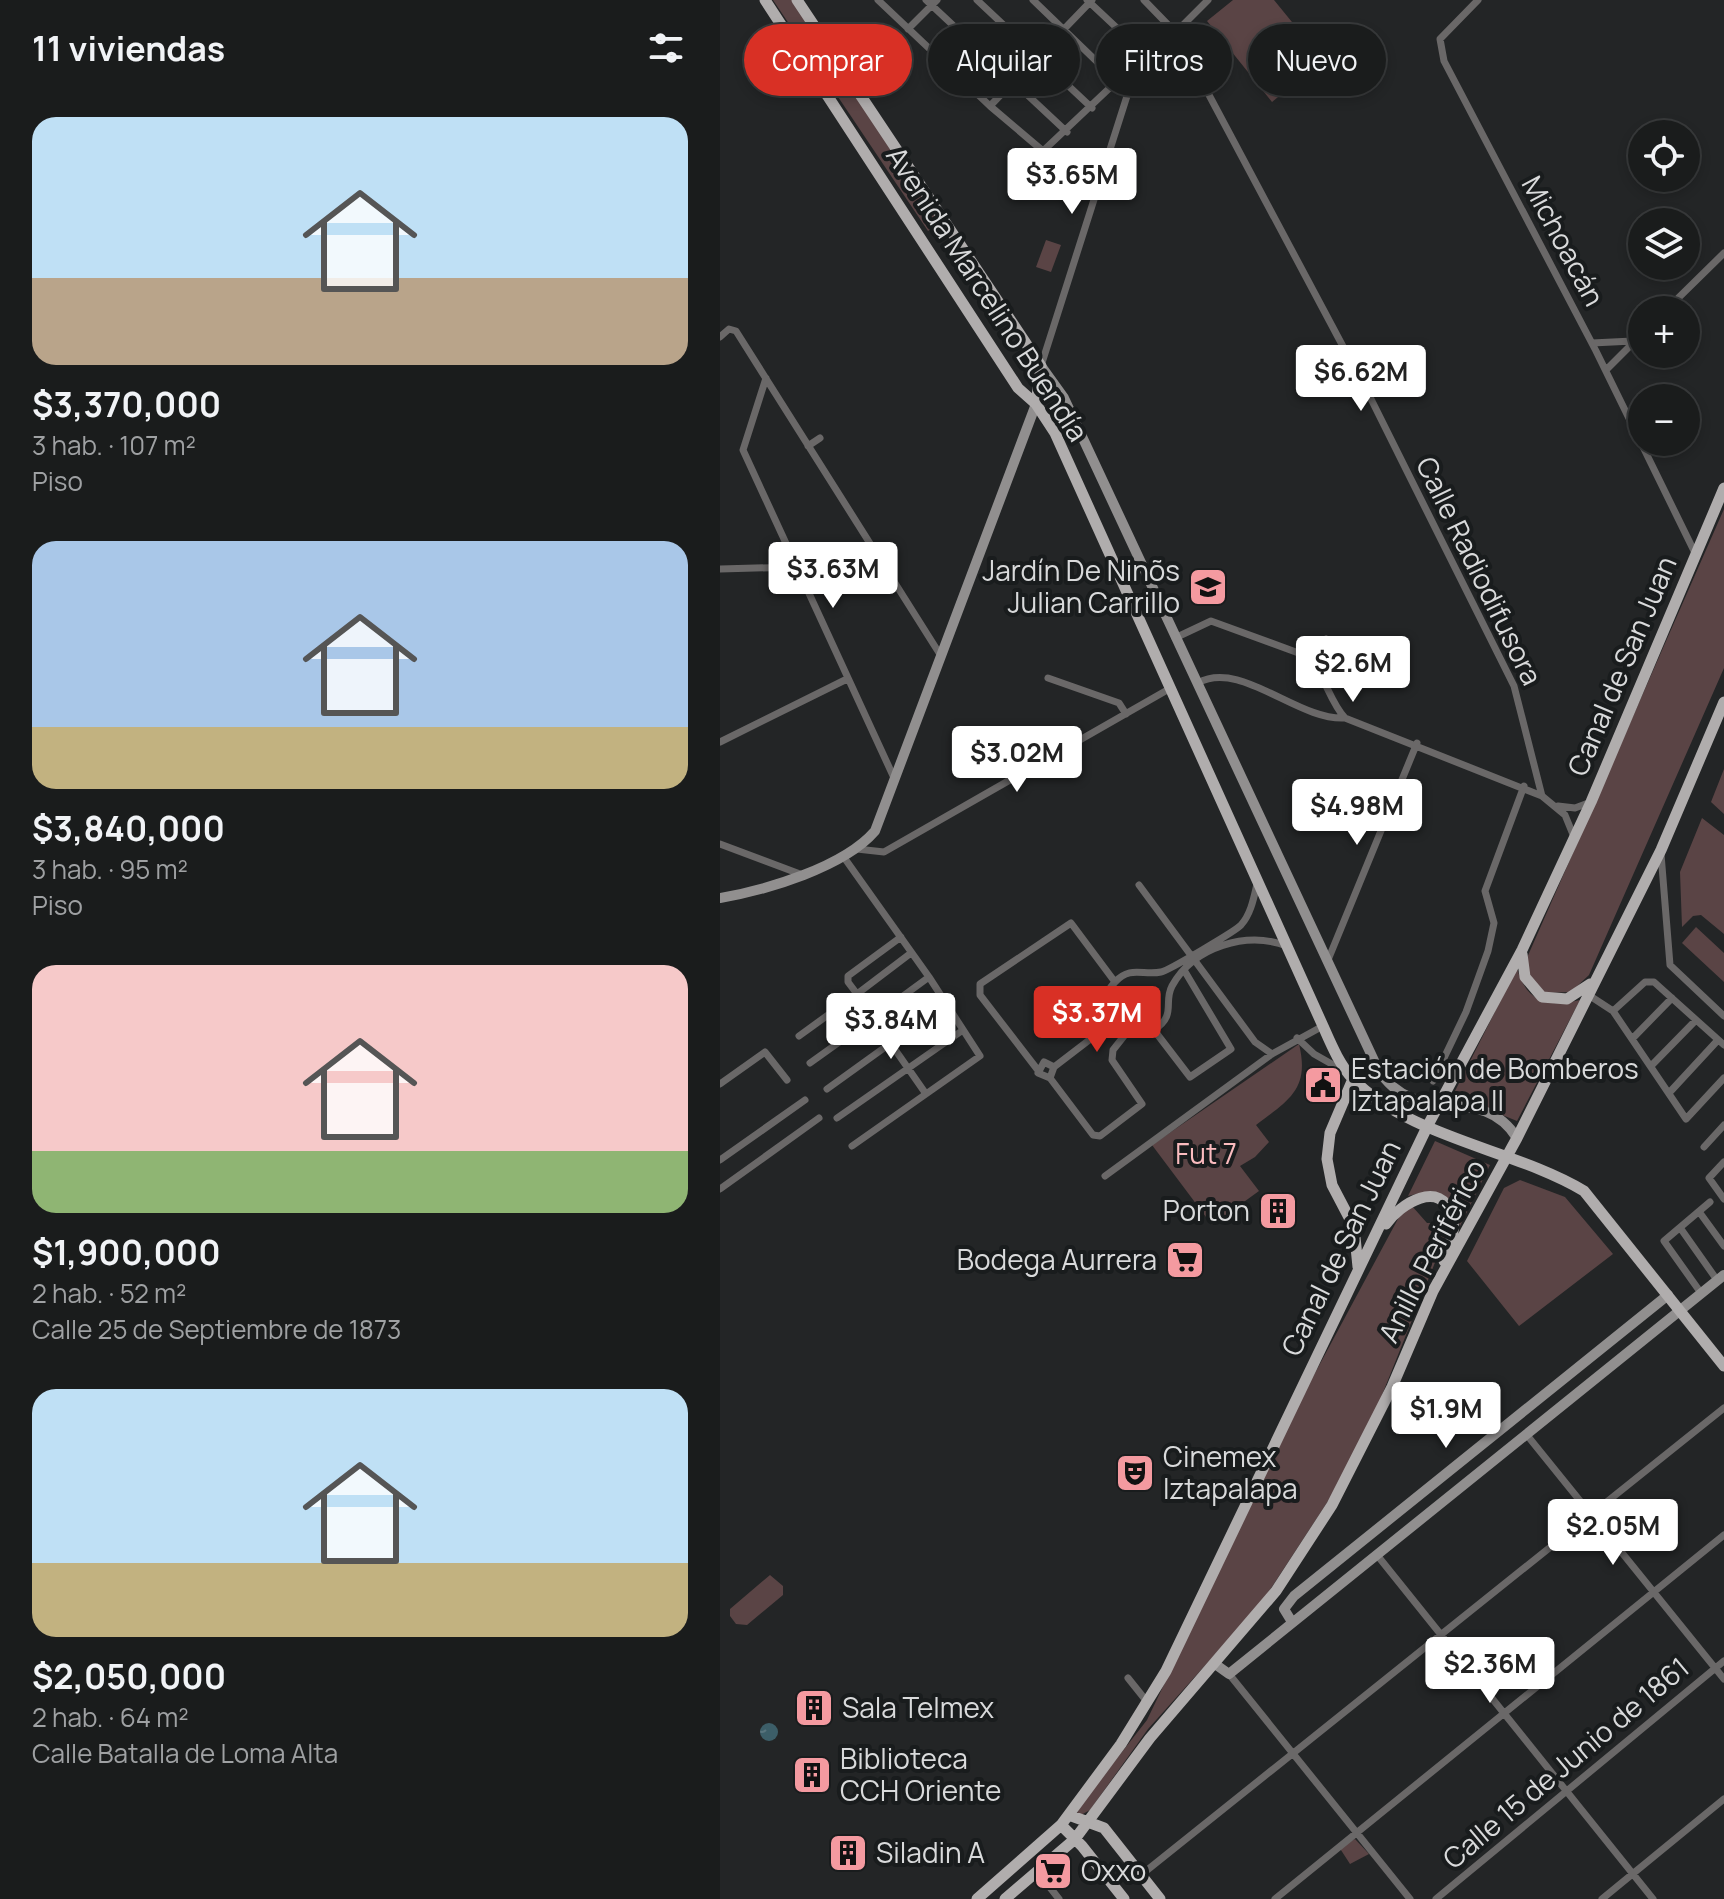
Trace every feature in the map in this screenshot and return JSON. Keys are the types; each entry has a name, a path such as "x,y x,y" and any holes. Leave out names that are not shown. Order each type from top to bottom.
{"main road":[{"name":"Avenida Marcelino Buendía","path":"765,0 1007,371 1036,404 1055,433 1323,1026 1350,1076 1381,1102 1428,1125 1557,1174 1584,1191 1724,1366"},
{"name":"Avenida Marcelino Buendía","path":"797,0 1041,366"},
{"path":"1036,404 1041,366"},
{"name":"Canal de San Juan","path":"977,1899 1061,1825 1148,1703 1428,1125 1522,950 1591,802 1724,488"},
{"name":"Anillo Periférico","path":"1089,1821 1150,1738 1276,1591 1332,1505 1392,1387 1433,1291 1517,1138 1592,982 1661,850 1724,702"},
{"path":"1522,950 1525,977 1542,997 1567,999 1592,982"},
{"path":"1350,1076 1330,1133 1327,1159 1332,1185 1354,1227 1361,1263"},
{"path":"1361,1263 1401,1205 1424,1197 1439,1201 1449,1209 1454,1227 1433,1291"},
{"path":"1069,1815 1104,1828 1160,1899"},
{"path":"1005,1899 1075,1839 1089,1821"},
{"path":"1061,1825 1124,1899"}],"street":[{"path":"878,0 903,24"},
{"path":"977,0 1003,24"},
{"path":"1033,0 1059,24"},
{"name":"Calle Radiodifusora","path":"1145,0 1168,24"},
{"path":"1185,24 1208,0"},
{"name":"Michoacán","path":"1478,0 1440,39 1444,61 1606,370 1696,555"},
{"path":"1069,24 1090,1 1114,24"},
{"path":"912,24 932,2 954,24"},
{"path":"912,33 1043,151 1103,96"},
{"path":"1080,45 1096,60"},
{"path":"990,106 1000,96"},
{"path":"1027,96 1067,132"},
{"path":"1079,96 1092,108"},
{"path":"1041,366 1127,96"},
{"name":"Calle Radiodifusora","path":"1210,96 1371,399 1507,672 1542,796"},
{"path":"1680,296 1724,253"},
{"path":"720,337 732,328 941,656"},
{"path":"1592,343 1628,340"},
{"path":"1606,370 1628,347"},
{"name":"Avenida Marcelino Buendía","path":"1041,366 1064,398 1326,963 1386,1083 1406,1098 1439,1105 1463,1105 1496,1117 1517,1138"},
{"path":"766,378 743,450 896,782"},
{"path":"720,898 800,874 843,856 857,849 875,831 1036,404"},
{"path":"808,446 820,438"},
{"path":"720,569 797,567"},
{"path":"1175,638 1211,621 1304,655 1311,660 1335,707 1345,718"},
{"path":"1304,655 1326,639"},
{"path":"1198,683 1223,675 1326,717 1345,718 1399,741 1417,743 1524,786 1556,805 1569,821 1574,839"},
{"path":"1048,678 1119,703 1126,714"},
{"path":"720,742 847,679"},
{"path":"857,849 884,852 1169,689"},
{"path":"1326,963 1417,743"},
{"path":"1433,1081 1466,1012 1488,951 1494,923 1485,891 1524,786"},
{"path":"1556,805 1575,808 1591,802"},
{"path":"720,844 800,874"},
{"path":"1661,850 1670,965 1724,1016"},
{"path":"843,856 929,977 980,1056 852,1146"},
{"path":"1258,882 1240,926 1194,959 1184,970 1170,990 1169,1014 1154,1030 1128,1031 1114,1021 1107,1004 1115,982 1129,971 1168,970 1194,959 1217,948 1245,939 1257,938 1287,946"},
{"path":"1139,885 1255,1042 1272,1054"},
{"path":"1115,982 1071,923 980,984 980,995 1030,1060 1054,1072 1096,1137 1140,1107 1142,1102 1111,1054 1128,1031"},
{"path":"901,937 848,976 847,980 926,1094"},
{"path":"799,1036 911,953"},
{"path":"1154,1030 1190,1077 1231,1049 1184,970"},
{"path":"810,1063 929,977"},
{"path":"1613,1011 1648,981 1721,1042 1669,1093"},
{"path":"1587,994 1613,1011 1686,1119 1724,1078"},
{"path":"1632,1039 1672,998"},
{"path":"827,1089 945,1004"},
{"path":"1651,1066 1696,1020"},
{"path":"1039,1066 1041,1077 1054,1072 1114,1021"},
{"path":"1105,1176 1272,1054 1323,1026"},
{"path":"837,1118 963,1030"},
{"path":"1297,1038 1314,1054 1350,1076"},
{"path":"720,1084 765,1052 787,1080"},
{"path":"720,1160 805,1100"},
{"path":"720,1189 819,1118"},
{"path":"1704,1147 1724,1125"},
{"path":"1724,1162 1709,1178 1724,1199"},
{"path":"1701,1293 1664,1241 1710,1202"},
{"path":"1700,1213 1724,1246"},
{"path":"1229,1674 1721,1278 1681,1229"},
{"path":"1292,1622 1284,1609 1288,1602 1668,1295"},
{"path":"1141,1875 1724,1408"},
{"path":"1526,1434 1724,1679"},
{"path":"1429,1487 1441,1503"},
{"path":"1275,1899 1652,1590 1724,1535"},
{"path":"1377,1555 1653,1899"},
{"name":"Calle 15 de Junio de 1861","path":"1436,1899 1724,1661"},
{"path":"1215,1664 1229,1674 1410,1899"},
{"path":"1128,1678 1148,1703"},
{"path":"1602,1899 1724,1799"},
{"path":"1037,1871 1059,1899"}],"green space":[{"path":"773,0 794,0 810,24 789,24"},
{"path":"1233,0 1274,0 1294,24 1248,24 1248,72 1232,52 1232,24 1209,24 1207,21"},
{"path":"837,96 858,96 942,222 928,231"},
{"path":"1046,240 1061,245 1051,272 1036,267"},
{"path":"1724,509 1724,668 1589,975 1571,992 1544,993 1527,973 1526,960"},
{"path":"1724,769 1724,814 1711,802"},
{"path":"1702,818 1724,835 1724,934 1701,915 1693,916 1682,927 1680,872"},
{"path":"1696,927 1724,953 1724,982 1682,943"},
{"path":"1517,968 1526,988 1540,1000 1558,1003 1580,1000 1517,1121 1453,1095"},
{"name":"Fut 7","path":"1299,1044 1302,1072 1299,1083 1287,1100 1256,1125 1269,1142 1255,1157 1240,1166 1259,1191 1212,1225 1152,1145"},
{"path":"1435,1141 1490,1165 1460,1226 1453,1206 1420,1193 1408,1196"},
{"path":"1520,1180 1565,1197 1613,1254 1519,1326 1467,1261 1504,1188"},
{"path":"1412,1206 1427,1223 1449,1223 1448,1230 1380,1400 1332,1495 1262,1602 1148,1729 1090,1810 1081,1815 1077,1813 1147,1720 1300,1401 1399,1217"},
{"path":"770,1575 783,1586 783,1595 747,1625 736,1624 730,1616 730,1609"},
{"path":"1355,1839 1369,1854 1350,1864 1339,1847"}],"water":[{"path":"769,1723 778,1732 769,1741 760,1732"}],"place":[{"name":"Jardín De Ninõs Julian Carrillo","path":"1208,587"},
{"name":"Estación de Bomberos Iztapalapa II","path":"1323,1085"},
{"name":"Porton","path":"1278,1211"},
{"name":"Bodega Aurrera","path":"1185,1260"},
{"name":"Cinemex Iztapalapa","path":"1135,1473"},
{"name":"Sala Telmex","path":"814,1708"},
{"name":"Biblioteca CCH Oriente","path":"812,1775"},
{"name":"Siladin A","path":"848,1853"},
{"name":"Oxxo","path":"1053,1871"}]}
